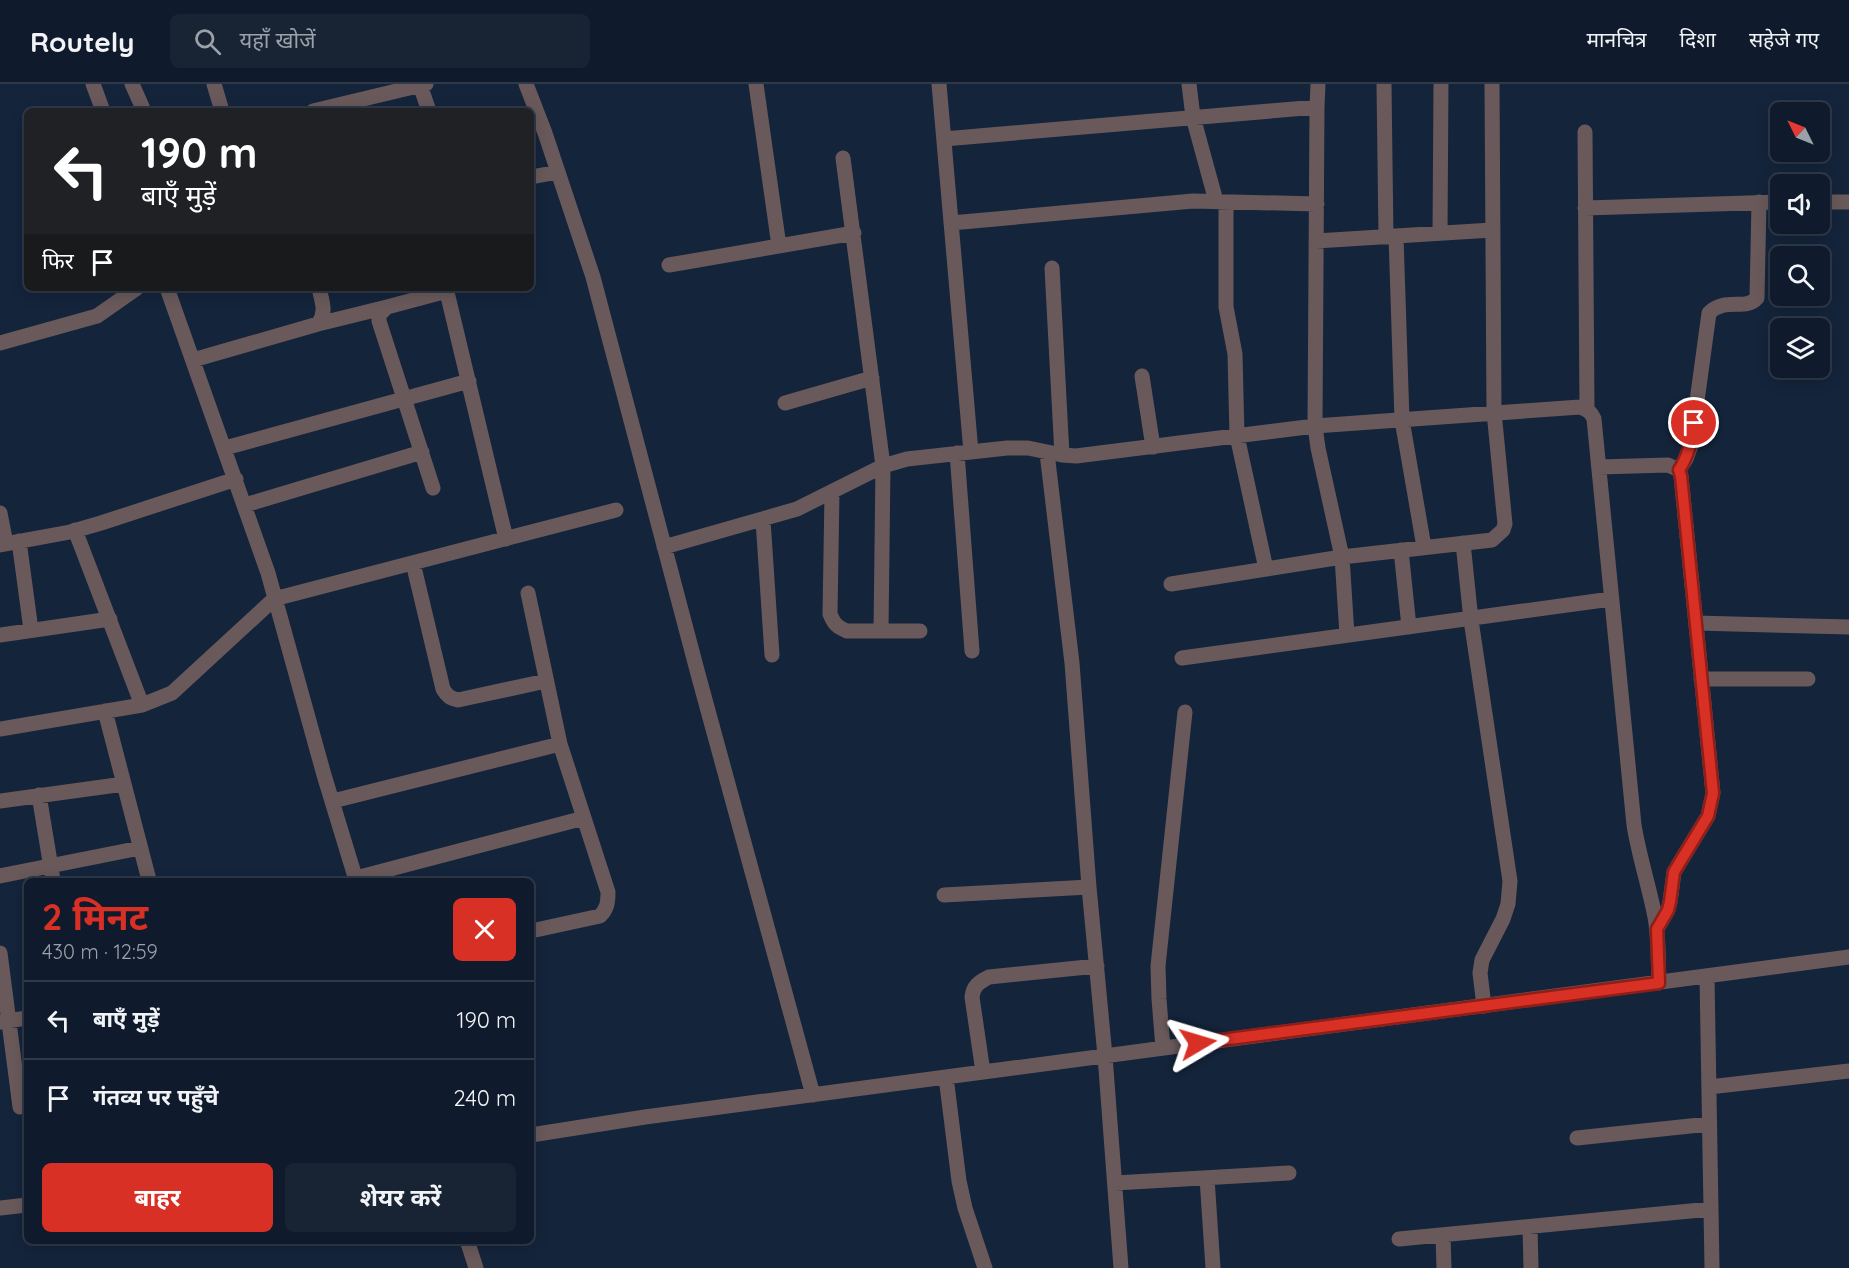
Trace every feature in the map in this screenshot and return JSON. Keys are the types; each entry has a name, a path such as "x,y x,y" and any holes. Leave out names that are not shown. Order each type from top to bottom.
{"street":[{"path":"93,84 102,108"},
{"path":"132,84 143,108"},
{"path":"214,84 221,108"},
{"path":"526,84 593,277 813,1095"},
{"path":"756,84 779,246"},
{"path":"939,84 951,223 972,651"},
{"path":"1189,84 1192,117 1216,201 1226,202"},
{"path":"1318,84 1315,426 1342,557 1347,635"},
{"path":"1384,84 1402,420 1424,547"},
{"path":"1440,234 1441,84"},
{"path":"1171,584 1342,557 1492,540 1503,530 1505,524 1494,412 1492,84"},
{"path":"326,108 423,85 428,108"},
{"path":"944,139 1317,107"},
{"path":"1585,132 1587,409"},
{"path":"843,159 883,466 881,631"},
{"path":"534,176 558,172"},
{"path":"951,223 1193,201 1317,204"},
{"path":"1226,202 1226,307 1234,354 1238,436 1266,569"},
{"path":"1679,470 1691,445 1709,314 1715,307 1754,302 1757,298 1759,202"},
{"path":"1585,208 1770,202"},
{"path":"1830,202 1849,202"},
{"path":"1316,242 1492,230"},
{"path":"669,265 854,233"},
{"path":"1052,268 1054,454 1121,1268"},
{"path":"0,343 97,316 133,291"},
{"path":"168,291 268,573 356,878"},
{"path":"318,324 323,317 324,309 320,291"},
{"path":"193,360 443,291"},
{"path":"447,291 506,539"},
{"path":"387,307 379,315 379,321 433,488"},
{"path":"1142,376 1153,447"},
{"path":"785,403 872,378"},
{"path":"225,448 470,381"},
{"path":"664,547 797,509 883,466 907,459 1007,448 1028,448 1054,454 1092,454 1315,426 1494,412 1580,407 1587,409 1594,419 1634,825 1657,929 1659,983"},
{"path":"245,505 422,452"},
{"path":"1599,467 1668,465 1679,470 1681,476 1713,793 1708,816 1674,872 1668,910 1657,929"},
{"path":"8,543 101,524 236,479"},
{"path":"832,492 830,614 833,623 838,628 847,631 920,631"},
{"path":"0,729 142,705 172,693 274,598 616,510"},
{"path":"0,513 31,630"},
{"path":"763,520 772,655"},
{"path":"75,530 142,705"},
{"path":"1463,543 1510,881 1508,904 1503,919 1482,960 1480,973 1484,1006"},
{"path":"1401,550 1409,627"},
{"path":"413,563 443,689 447,695 458,700 546,681"},
{"path":"528,593 560,744 608,892 606,910 600,916 534,930"},
{"path":"1182,658 1611,600"},
{"path":"0,635 110,619"},
{"path":"1696,623 1849,627"},
{"path":"1701,679 1808,679"},
{"path":"105,711 148,878"},
{"path":"1163,1048 1158,979 1185,712"},
{"path":"333,801 560,744"},
{"path":"0,801 123,784"},
{"path":"39,795 52,873"},
{"path":"360,878 584,818"},
{"path":"0,876 52,873 140,848"},
{"path":"944,895 1089,887"},
{"path":"0,953 4,1021 20,1107"},
{"path":"534,1135 645,1117 1849,957"},
{"path":"983,1072 972,997 973,990 979,982 989,976 1097,966"},
{"path":"1707,977 1712,1268"},
{"path":"4,1021 24,1018"},
{"path":"1708,1088 1849,1071"},
{"path":"946,1077 959,1181 965,1208 985,1268"},
{"path":"1577,1138 1709,1124"},
{"path":"1115,1184 1289,1173"},
{"path":"1207,1178 1213,1268"},
{"path":"0,1208 24,1205"},
{"path":"1399,1239 1711,1209"},
{"path":"1530,1227 1531,1268"},
{"path":"1443,1235 1444,1268"},
{"path":"468,1244 476,1268"}],"route":[{"path":"1198,1043 1659,983 1657,929 1668,910 1674,872 1708,816 1713,793 1679,470 1691,445 1694,423"}]}
